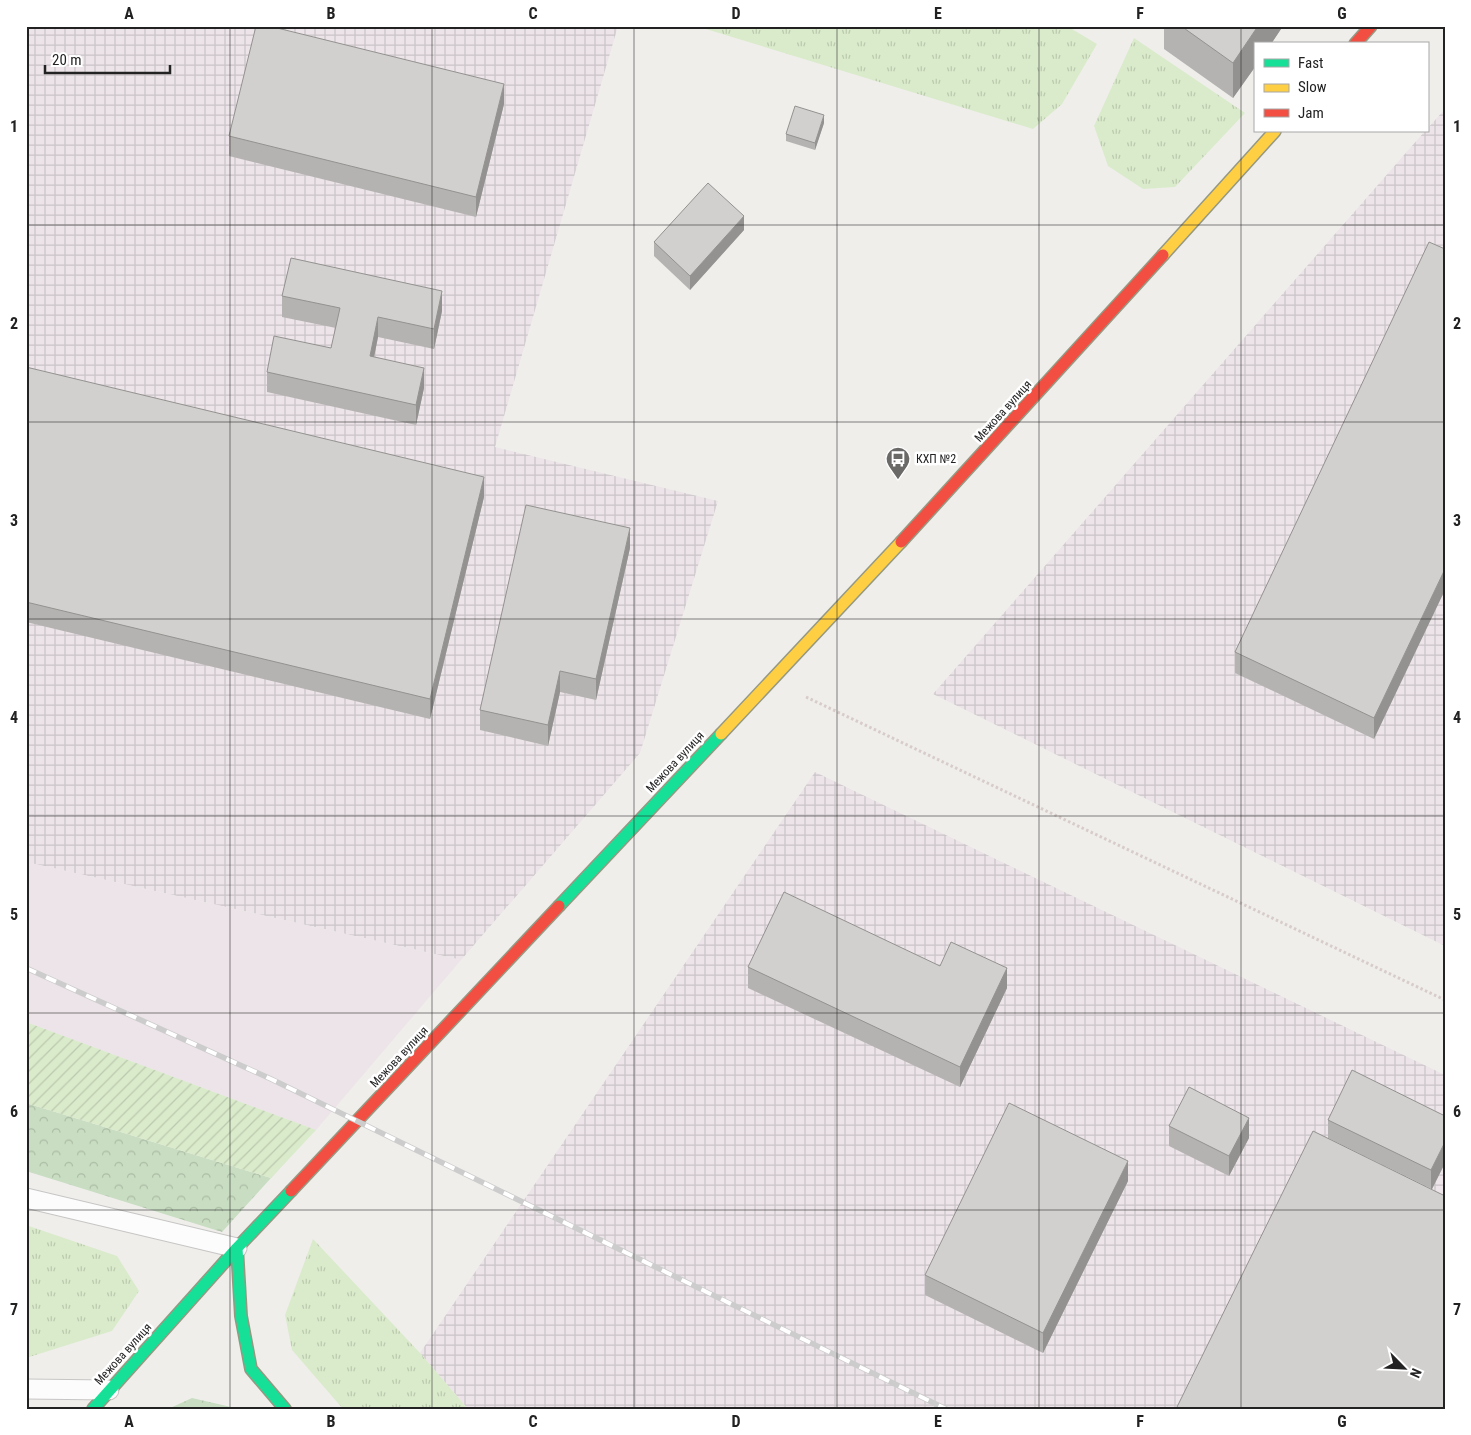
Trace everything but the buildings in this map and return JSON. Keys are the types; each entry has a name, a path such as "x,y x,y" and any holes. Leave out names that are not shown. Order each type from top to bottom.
{"street":[{"path":"1357,42 1371,26"},
{"name":"Межова вулиця","path":"93,1409 238,1248 928,514 1274,132"},
{"path":"238,1248 241,1316 251,1369 285,1409"}],"lane":[{"path":"26,1198 238,1248"},
{"path":"26,1389 109,1390"}],"path":[{"path":"771,680 1445,1000"}],"shaded area":[{"path":"26,26 618,26 495,447 718,501 640,753 461,960 26,862"},
{"path":"1445,109 1445,946 933,694 1424,132 1428,132 1428,128"},
{"path":"815,772 1445,1075 1445,1409 468,1409 420,1353"},
{"path":"26,862 461,960 316,1130 26,1022"}],"green space":[{"path":"696,26 1067,26 1097,44 1062,104 1033,129"},
{"path":"1134,38 1245,113 1175,187 1143,189 1108,166 1094,126"},
{"path":"26,1022 316,1130 271,1178 26,1103"},
{"path":"26,1103 271,1178 222,1232 26,1171"},
{"path":"26,1225 117,1256 139,1291 112,1331 26,1358"},
{"path":"313,1239 420,1353 468,1409 343,1409 292,1350 285,1315"},
{"path":"192,1398 231,1407 232,1409 168,1409"}],"railway":[{"path":"26,968 271,1079 946,1409"}],"traffic: fast":[{"path":"559,906 721,734"},
{"path":"93,1409 237,1248 291,1191"},
{"path":"237,1248 241,1316 251,1369 285,1409"}],"traffic: slow":[{"path":"1163,255 1274,132"},
{"path":"721,734 901,542"}],"traffic: jam":[{"path":"1357,42 1371,26"},
{"path":"901,542 1163,255"},
{"path":"291,1191 559,906"}],"place":[{"name":"КХП №2","path":"898,480"}]}
